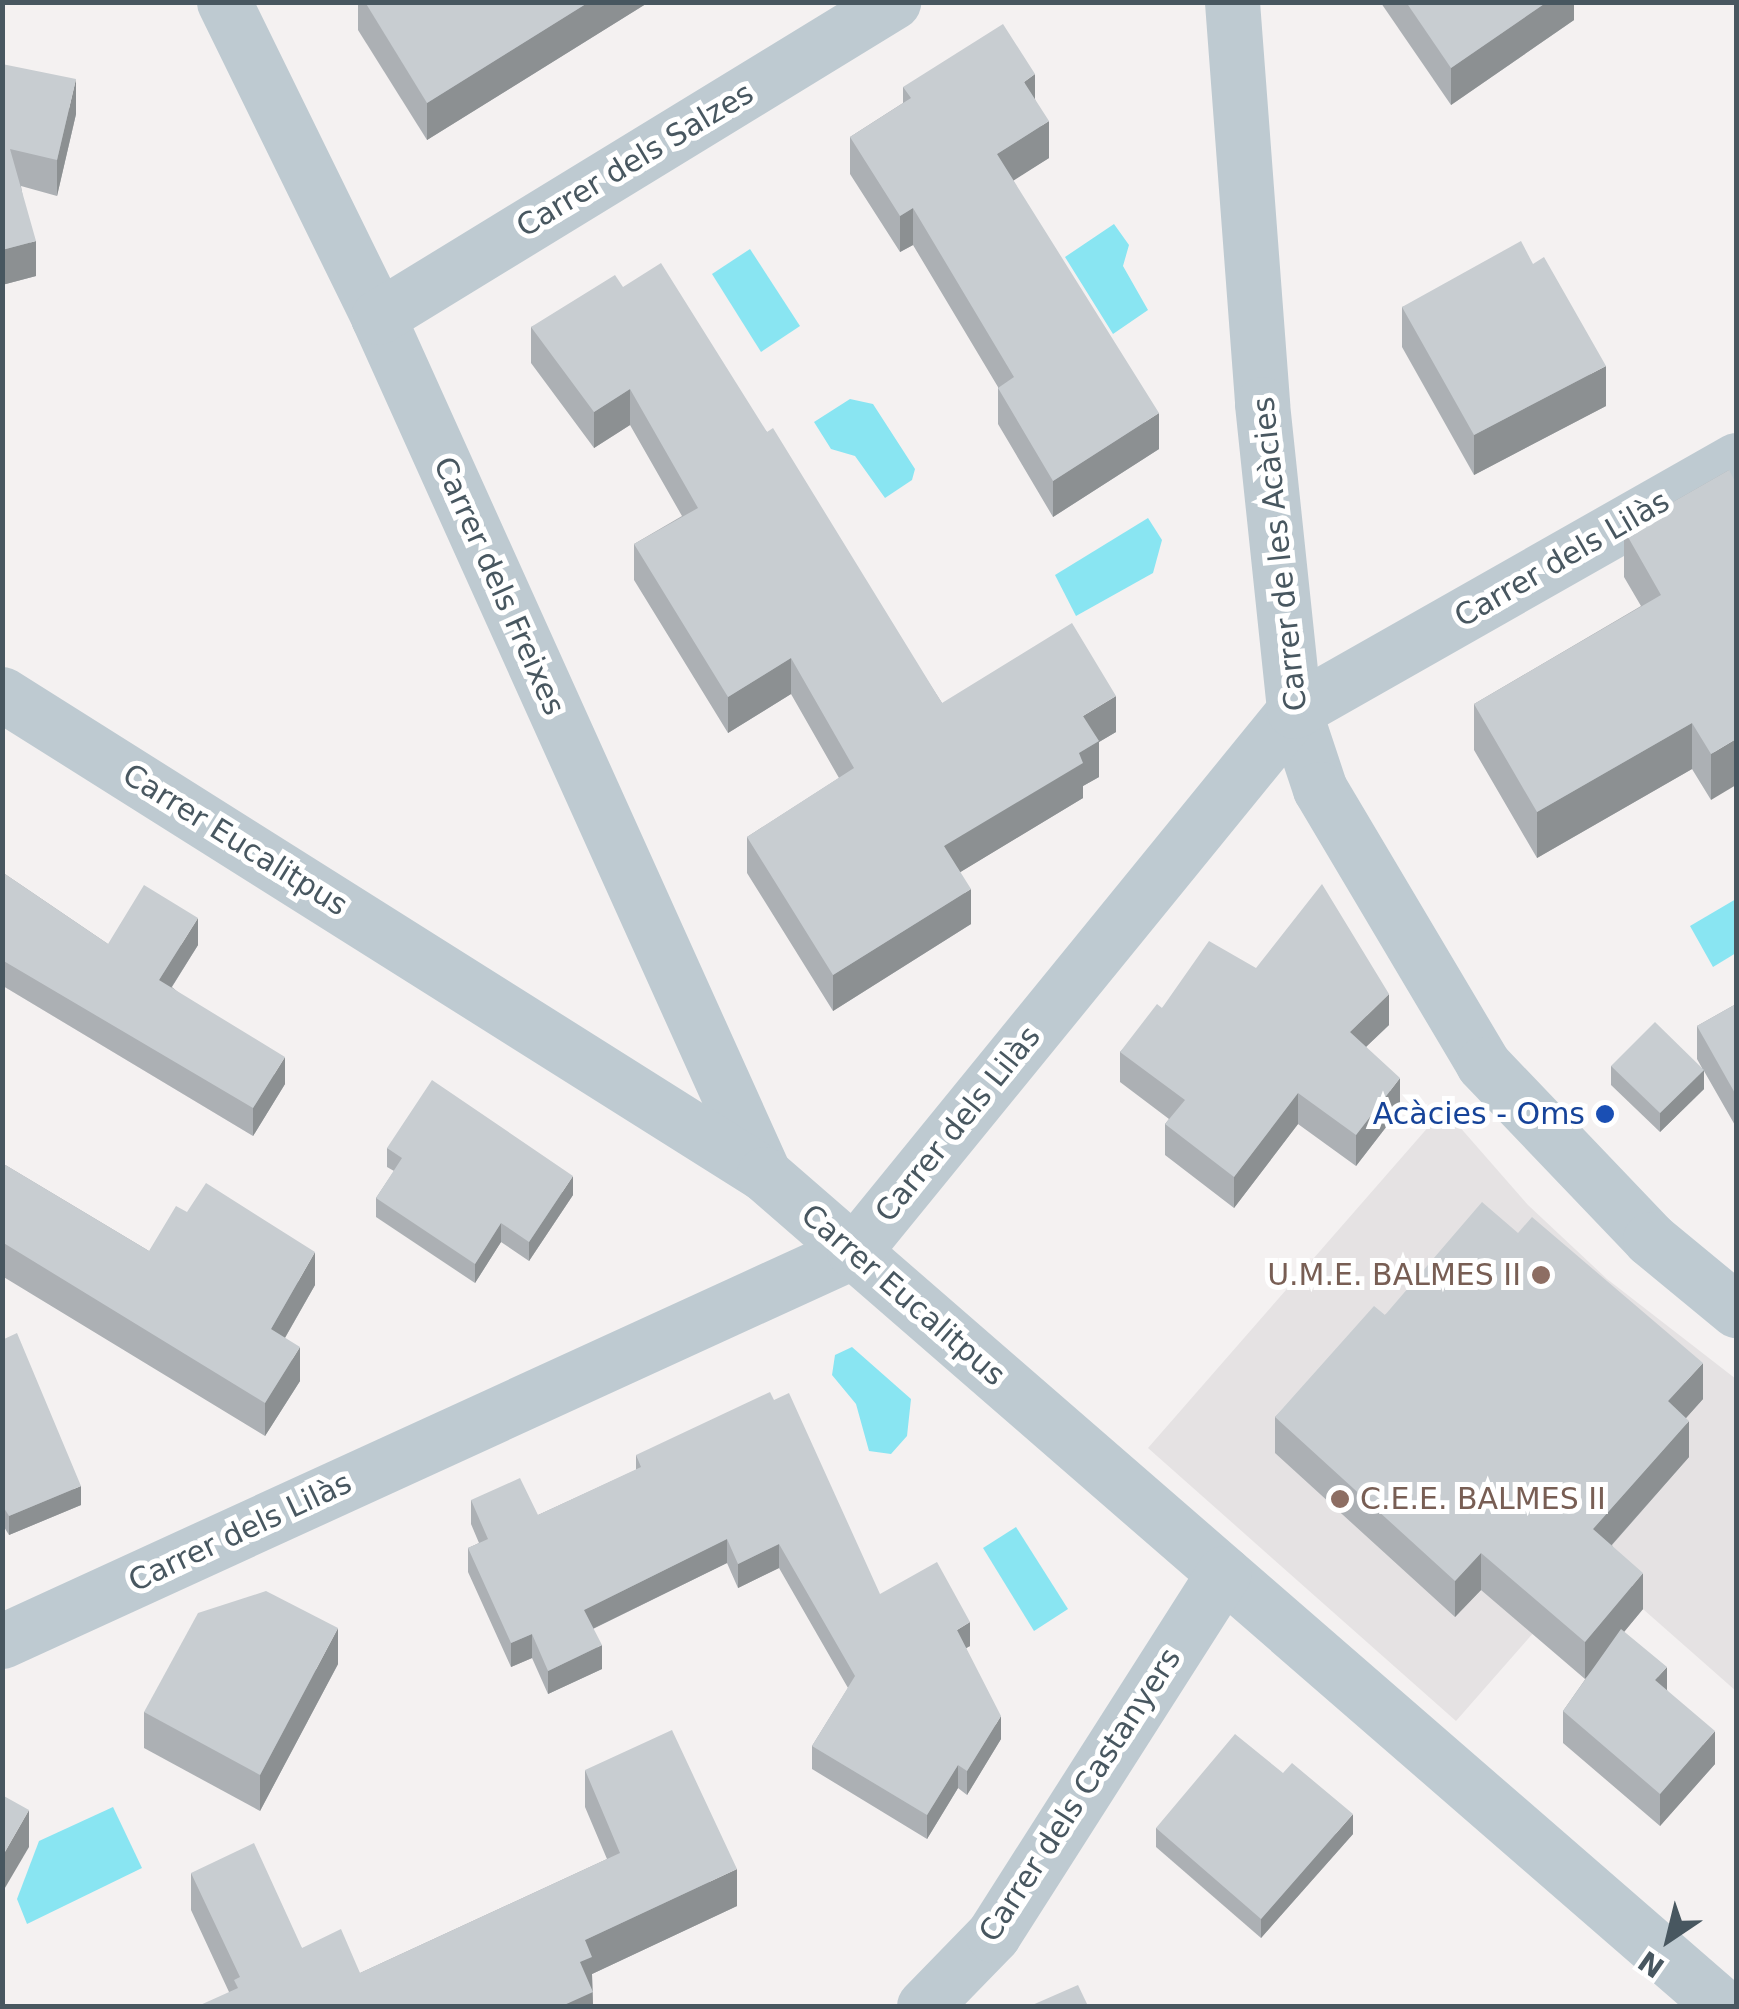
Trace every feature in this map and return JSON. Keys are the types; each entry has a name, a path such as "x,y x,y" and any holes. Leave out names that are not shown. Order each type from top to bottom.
{"street":[{"name":"Carrer dels Freixes","path":"224,2 378,317 764,1174"},
{"name":"Carrer dels Salzes","path":"378,317 893,2"},
{"name":"Carrer de les Acàcies","path":"1232,2 1262,404 1294,712 1320,789 1482,1064 1650,1239 1736,1310"},
{"name":"Carrer dels Lilàs","path":"2,1641 854,1251 1294,712 1736,460"},
{"name":"Carrer Eucalitpus","path":"2,694 764,1174 1722,2006"},
{"name":"Carrer dels Castanyers","path":"924,2006 993,1935 1224,1573"}],"shaded area":[{"path":"1444,1109 1528,1205 1607,1279 1736,1379 1736,1691 1593,1565 1456,1721 1148,1448"}],"water":[{"path":"1114,224 1129,245 1123,266 1148,310 1113,334 1065,257"},
{"path":"750,249 800,326 761,352 712,274"},
{"path":"850,399 873,404 915,469 912,480 885,498 855,456 831,449 814,422"},
{"path":"1148,518 1162,540 1153,573 1076,616 1055,575"},
{"path":"1736,899 1736,953 1713,967 1690,926"},
{"path":"852,1347 911,1399 907,1436 891,1454 869,1451 856,1404 832,1375 835,1355"},
{"path":"1016,1527 1068,1609 1034,1631 983,1548"},
{"path":"113,1807 142,1868 27,1924 17,1899 39,1841"}],"building":[{"path":"365,2 589,2 427,103"},
{"path":"1406,2 1547,2 1451,68"},
{"path":"1003,24 1035,74 1024,82 1049,121 997,154 1159,413 1053,481 998,388 1014,377 913,208 900,216 850,137 911,98 903,87"},
{"path":"2,64 76,79 57,160 10,149 36,241 2,250"},
{"path":"1521,241 1533,264 1544,257 1606,366 1474,435 1402,307"},
{"path":"661,263 767,432 773,428 942,703 1072,623 1116,696 1083,716 1099,741 1079,753 1083,763 944,846 971,889 833,975 747,837 854,768 791,658 728,697 634,544 698,508 630,389 594,412 531,327 615,275 623,287"},
{"path":"1729,470 1736,483 1736,739 1711,754 1692,723 1537,812 1474,704 1661,595 1624,530"},
{"path":"2,872 108,944 144,885 198,918 159,980 285,1057 253,1108 2,960"},
{"path":"1322,884 1389,994 1350,1032 1400,1078 1356,1135 1298,1093 1234,1177 1165,1124 1185,1100 1120,1052 1157,1004 1162,1008 1209,941 1256,968"},
{"path":"1736,1004 1736,1095 1697,1026"},
{"path":"1655,1022 1704,1070 1660,1113 1611,1066"},
{"path":"432,1080 573,1176 529,1242 501,1223 475,1264 376,1198 402,1158 387,1148"},
{"path":"2,1163 149,1251 176,1206 187,1212 206,1183 315,1252 271,1329 300,1347 265,1403 2,1242"},
{"path":"1482,1202 1518,1233 1532,1217 1703,1363 1668,1401 1689,1421 1593,1529 1643,1573 1585,1642 1481,1553 1455,1581 1275,1417 1374,1306 1385,1315"},
{"path":"17,1333 81,1486 9,1516 2,1509 2,1340"},
{"path":"770,1392 774,1400 789,1393 880,1594 937,1562 970,1622 957,1630 1001,1716 967,1771 958,1765 927,1815 812,1746 855,1676 779,1544 738,1564 727,1539 584,1610 602,1645 548,1671 532,1634 511,1643 468,1548 488,1539 471,1500 520,1478 538,1515 641,1467 636,1455"},
{"path":"266,1591 338,1628 260,1775 144,1712 198,1613"},
{"path":"1621,1629 1667,1667 1655,1680 1715,1731 1660,1794 1563,1711"},
{"path":"672,1730 737,1869 585,1940 592,1957 580,1962 593,1992 562,2006 198,2006 238,1988 234,1980 240,1977 191,1873 254,1843 302,1948 341,1929 360,1973 620,1853 585,1770"},
{"path":"1235,1734 1283,1773 1292,1763 1353,1814 1261,1919 1156,1828"},
{"path":"2,1795 29,1810 2,1857"},
{"path":"1078,1985 1088,2006 1030,2006"}],"place":[{"name":"Acàcies - Oms","path":"1605,1114"},
{"name":"U.M.E. BALMES II","path":"1541,1275"},
{"name":"C.E.E. BALMES II","path":"1340,1499"}]}
